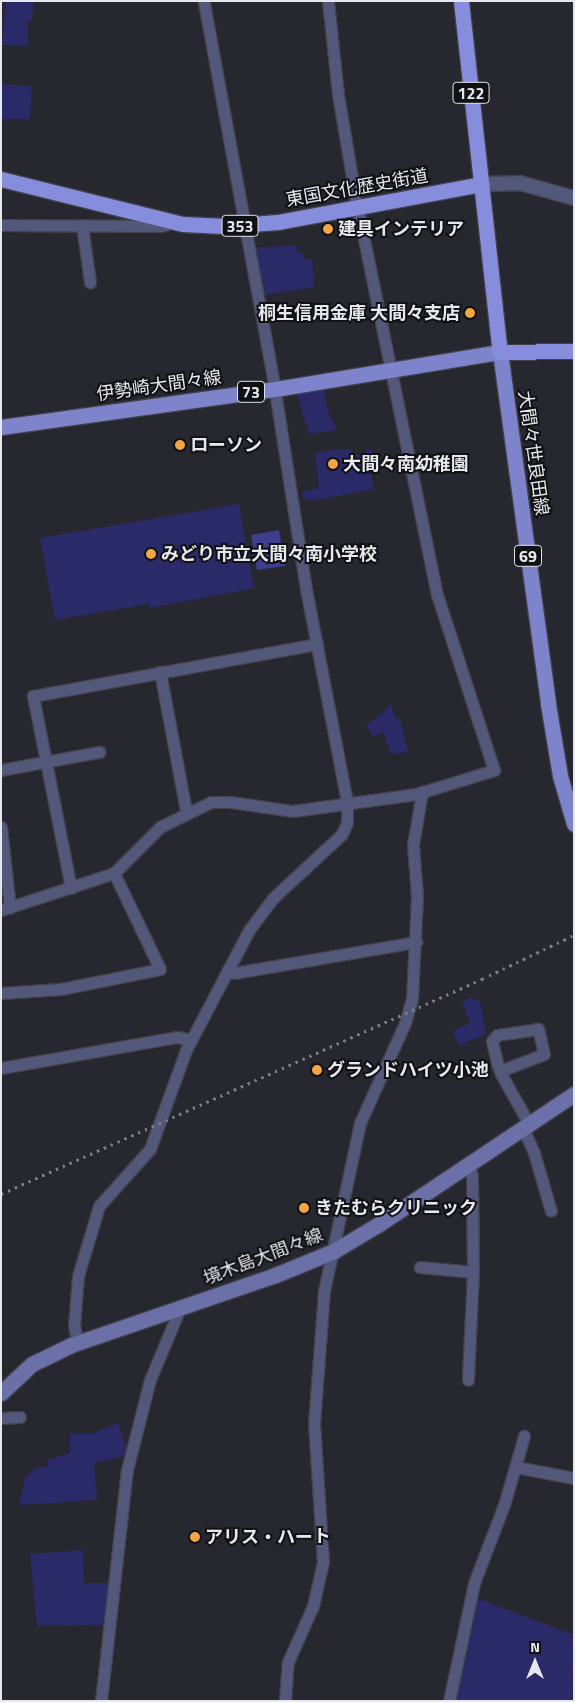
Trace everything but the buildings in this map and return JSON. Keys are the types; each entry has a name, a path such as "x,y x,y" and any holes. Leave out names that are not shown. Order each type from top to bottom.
{"highway":[{"name":"122","path":"461,1 500,352"},
{"name":"東国文化歴史街道","path":"1,180 175,222 244,226 357,208 481,184"},
{"path":"500,352 574,351"}],"main road":[{"name":"伊勢崎大間々線","path":"1,427 274,389 500,352"},
{"name":"大間々世良田線","path":"500,352 548,704 560,776 574,824"},
{"name":"境木島大間々線","path":"1,1393 32,1364 77,1343 180,1308 334,1251 574,1094"}],"street":[{"path":"77,1343 74,1324 78,1276 92,1221 102,1201 140,1163 150,1149 191,1040 249,930 273,898 342,834 347,822 347,802 317,644 274,389 204,1"},
{"path":"1,827 5,909 114,873 156,830 186,812 218,801 281,812 422,792 494,770 443,622 357,208 338,95 328,1"},
{"path":"481,184 520,183 574,198"},
{"path":"1,225 161,226 175,222"},
{"path":"82,225 90,282"},
{"path":"72,888 33,696 317,644"},
{"path":"160,672 186,812"},
{"path":"1,770 99,752"},
{"path":"284,1701 289,1660 313,1606 323,1562 314,1424 324,1291 360,1123 410,1006 416,942 417,896 412,845 422,792"},
{"path":"1,993 61,989 160,969 114,873"},
{"path":"227,972 234,973 416,942"},
{"path":"500,1070 544,1054 538,1029 531,1028 492,1038 500,1070 526,1126 551,1211"},
{"path":"1,1068 177,1037 191,1040"},
{"path":"468,1164 472,1175 473,1272 468,1380"},
{"path":"420,1267 473,1272"},
{"path":"101,1701 127,1470 148,1385 180,1308"},
{"path":"1,1418 20,1417"},
{"path":"449,1701 474,1583 516,1467 524,1436"},
{"path":"516,1467 574,1478"}],"shaded area":[{"path":"6,1 34,1 32,19 28,22 28,46 2,45"},
{"path":"1,84 32,86 30,119 1,119"},
{"path":"297,245 297,253 303,253 304,259 312,259 314,287 260,296 252,248"},
{"path":"324,386 327,410 337,430 309,434 296,391"},
{"path":"335,449 352,449 352,455 366,455 366,450 371,450 375,457 369,465 374,489 311,501 303,498 302,492 319,488 315,453"},
{"path":"239,504 254,588 150,608 149,604 55,620 40,538"},
{"path":"279,530 285,566 257,570 251,535"},
{"path":"389,704 391,704 396,719 400,718 408,752 391,754 383,732 373,737 366,725 389,708"},
{"path":"471,997 480,1002 486,1034 459,1045 453,1031 470,1023 462,1002"},
{"path":"118,1423 127,1449 125,1456 94,1463 97,1500 19,1505 26,1476 33,1472 34,1468 48,1466 48,1460 70,1453 70,1434 91,1434"},
{"path":"83,1550 84,1583 109,1583 105,1625 37,1626 30,1554"},
{"path":"474,1597 574,1635 572,1701 453,1701"}],"railway":[{"path":"1,1194 482,979 574,935"}],"place":[{"name":"建具インテリア","path":"328,229"},
{"name":"桐生信用金庫 大間々支店","path":"470,313"},
{"name":"ローソン","path":"180,445"},
{"name":"大間々南幼稚園","path":"333,464"},
{"name":"みどり市立大間々南小学校","path":"151,554"},
{"name":"グランドハイツ小池","path":"317,1070"},
{"name":"きたむらクリニック","path":"304,1208"},
{"name":"アリス・ハート","path":"195,1537"}]}
